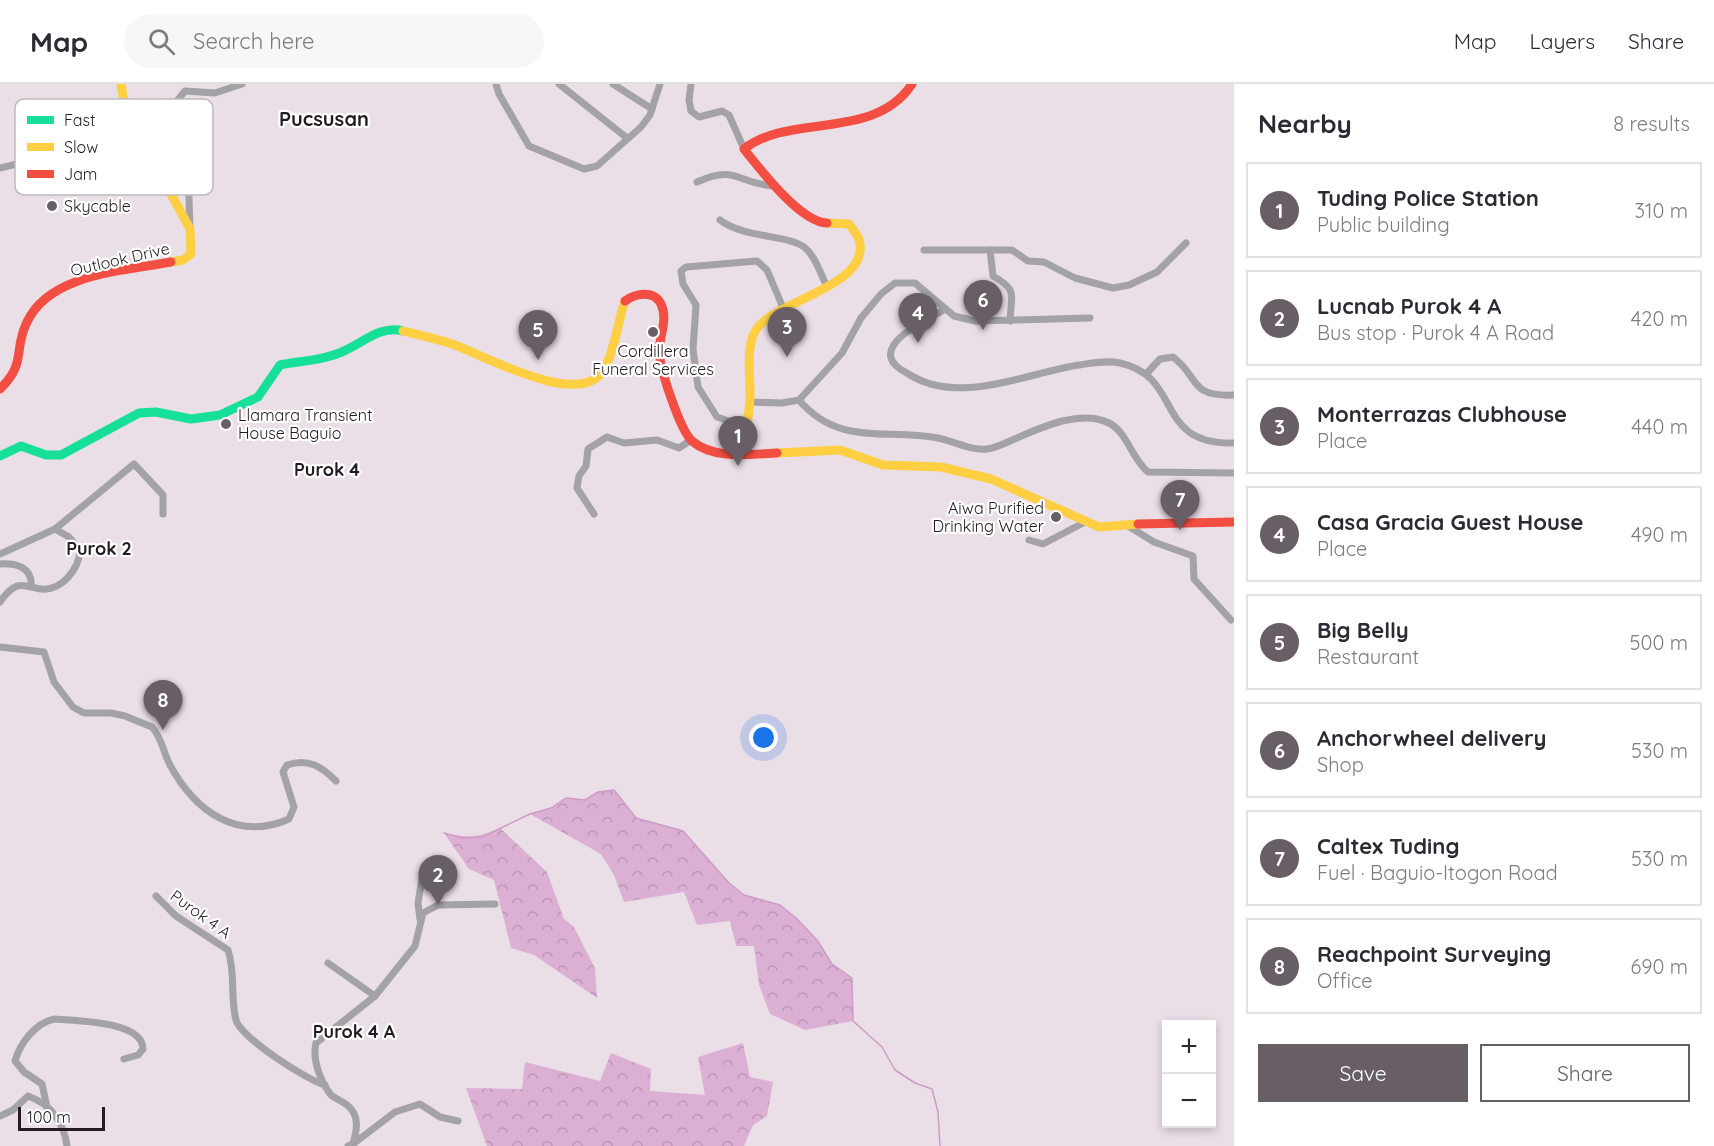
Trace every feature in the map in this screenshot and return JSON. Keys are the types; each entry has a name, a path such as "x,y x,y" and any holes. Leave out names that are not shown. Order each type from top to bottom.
{"main road":[{"path":"121,84 122,99"},
{"path":"745,452 754,335 765,321 827,287 858,263 859,241 853,228 844,222 826,224 815,221 774,186 744,149 763,136 779,131 818,128 870,114 900,100 912,84"},
{"path":"172,195 190,229"},
{"name":"Outlook Drive","path":"0,389 17,372 25,328 37,305 58,289 77,283 183,260 191,254 190,229"},
{"path":"0,456 21,446 46,455 66,454 118,423 145,412 191,419 220,415 258,397 280,365 345,351 363,338 386,330 403,330 451,344 560,385 579,385 597,379 608,360 625,302 632,295 650,294 662,305 664,322 660,361 677,418 691,440 719,453 840,450 883,465 941,467 991,479 1085,522 1110,528 1150,522 1234,522"}],"street":[{"path":"180,99 185,91 215,93 242,84"},
{"path":"496,84 523,139 535,150 579,168 591,169 641,128 652,109 660,84"},
{"path":"558,84 627,138"},
{"path":"691,84 689,105 691,111 699,117 722,111 729,115 744,149"},
{"path":"616,85 652,109"},
{"path":"0,168 15,164"},
{"path":"697,182 726,173 774,186"},
{"path":"189,195 190,229"},
{"path":"720,220 728,226 747,232 803,246 810,254 827,287"},
{"path":"924,250 1015,250 1028,261 1044,262 1076,279 1113,288 1129,285 1157,272 1186,243"},
{"path":"990,250 993,276 1008,283 1011,288 1010,321"},
{"path":"746,427 717,417 698,387 693,349 696,305 683,284 681,271 686,267 757,261 767,270 784,310"},
{"path":"750,402 782,403 799,400 842,353 861,318 891,285 915,283 925,288 954,316 975,321 1089,318"},
{"path":"945,309 907,332 898,339 891,351 893,363 927,384 980,386 1092,363 1117,362 1147,373 1163,393 1178,424 1185,431 1211,442 1234,443"},
{"path":"1147,373 1160,359 1173,357 1192,382 1205,392 1234,395"},
{"path":"799,400 818,418 845,430 878,435 936,437 986,450 1052,424 1074,419 1094,418 1110,423 1148,472 1234,474"},
{"path":"594,514 577,488 579,476 586,466 588,449 593,444 607,437 624,442 657,440 679,448 691,440"},
{"path":"0,554 55,529 134,464 163,495 163,514"},
{"path":"1029,540 1043,544 1085,522"},
{"path":"1128,526 1154,542 1193,556 1194,579 1231,620"},
{"path":"0,600 16,586 40,589 54,587 74,572 80,550 69,537 55,529"},
{"path":"0,564 19,564 30,576 31,587"},
{"path":"0,647 44,652 54,682 65,699 80,711 111,713 152,727 181,782 202,806 220,819 253,828 289,819 294,807 283,772 287,765 296,762 322,767 336,781"},
{"path":"420,922 418,903 424,866"},
{"name":"Purok 4 A","path":"156,896 176,916 228,950 235,980 236,1022 245,1035 303,1077 325,1085"},
{"path":"351,1145 357,1128 354,1114 348,1106 330,1093 325,1085 315,1060 316,1043 375,996 415,946 423,913 438,906 495,904"},
{"path":"328,963 375,996"},
{"path":"47,1107 42,1084 24,1072 15,1061 31,1034 45,1020 65,1020 126,1029 140,1039 143,1049 138,1055 124,1059"},
{"path":"0,1116 13,1110 28,1096 47,1107 63,1127 67,1146"},
{"path":"351,1145 395,1113 420,1104 440,1117 458,1120"}],"green space":[{"path":"614,790 636,818 683,831 729,883 744,895 780,905 796,918 817,940 832,964 852,978 853,1021 805,1030 770,1014 759,985 754,946 736,946 730,921 697,925 684,892 624,902 614,875 601,854 530,814 551,808 566,798 585,800 598,792"},
{"path":"500,828 547,872 564,919 574,927 595,968 597,998 534,955 511,948 494,880 469,869 444,833 473,836"},
{"path":"743,1043 750,1077 773,1082 767,1116 753,1125 744,1146 487,1146 466,1088 522,1089 525,1062 600,1081 611,1053 651,1069 650,1091 705,1095 698,1057"}],"waterway":[{"path":"444,833 463,838 482,837 530,814 551,808 566,798 585,800 598,792 614,790 636,818 683,831 729,883 744,895 780,905 817,940 832,964 852,978 853,1021 882,1047 895,1070 915,1083 932,1089 938,1112 940,1146"}],"traffic: fast":[{"path":"0,456 21,446 46,455 61,455 139,413 156,412 191,419 220,415 258,397 280,365 330,356 387,330 403,331"}],"traffic: slow":[{"path":"121,84 124,99"},
{"path":"171,262 183,260 191,254 190,229 172,195"},
{"path":"740,455 745,445 749,411 751,343 758,327 769,317 836,282 850,271 858,259 860,241 849,224 827,223"},
{"path":"403,331 452,344 530,376 573,384 591,381 603,371 613,347 625,301"},
{"path":"777,453 840,450 883,465 941,467 991,479 1099,527 1138,524"}],"traffic: jam":[{"path":"827,223 805,214 793,204 770,181 744,149 763,138 784,132 854,120 876,113 896,102 912,84"},
{"path":"0,389 14,372 27,322 38,306 53,293 90,277 171,262"},
{"path":"625,301 644,294 654,296 661,304 664,315 659,350 662,370 676,412 692,441 701,447 722,453 744,455 777,453"},
{"path":"1138,524 1234,522"}],"place":[{"name":"Skycable","path":"52,206"},
{"name":"Anchorwheel delivery","path":"983,330"},
{"name":"Cordillera Funeral Services","path":"653,332"},
{"name":"Casa Gracia Guest House","path":"918,343"},
{"name":"Monterrazas Clubhouse","path":"787,357"},
{"name":"Big Belly","path":"538,360"},
{"name":"Llamara Transient House Baguio","path":"226,424"},
{"name":"Tuding Police Station","path":"738,466"},
{"name":"Aiwa Purified Drinking Water","path":"1056,517"},
{"name":"Caltex Tuding","path":"1180,530"},
{"name":"Reachpoint Surveying","path":"163,730"},
{"name":"Lucnab Purok 4 A","path":"438,905"}],"district":[{"name":"Pucsusan","path":"324,119"},
{"name":"Purok 4","path":"327,470"},
{"name":"Purok 2","path":"99,549"},
{"name":"Purok 4 A","path":"354,1032"}]}
